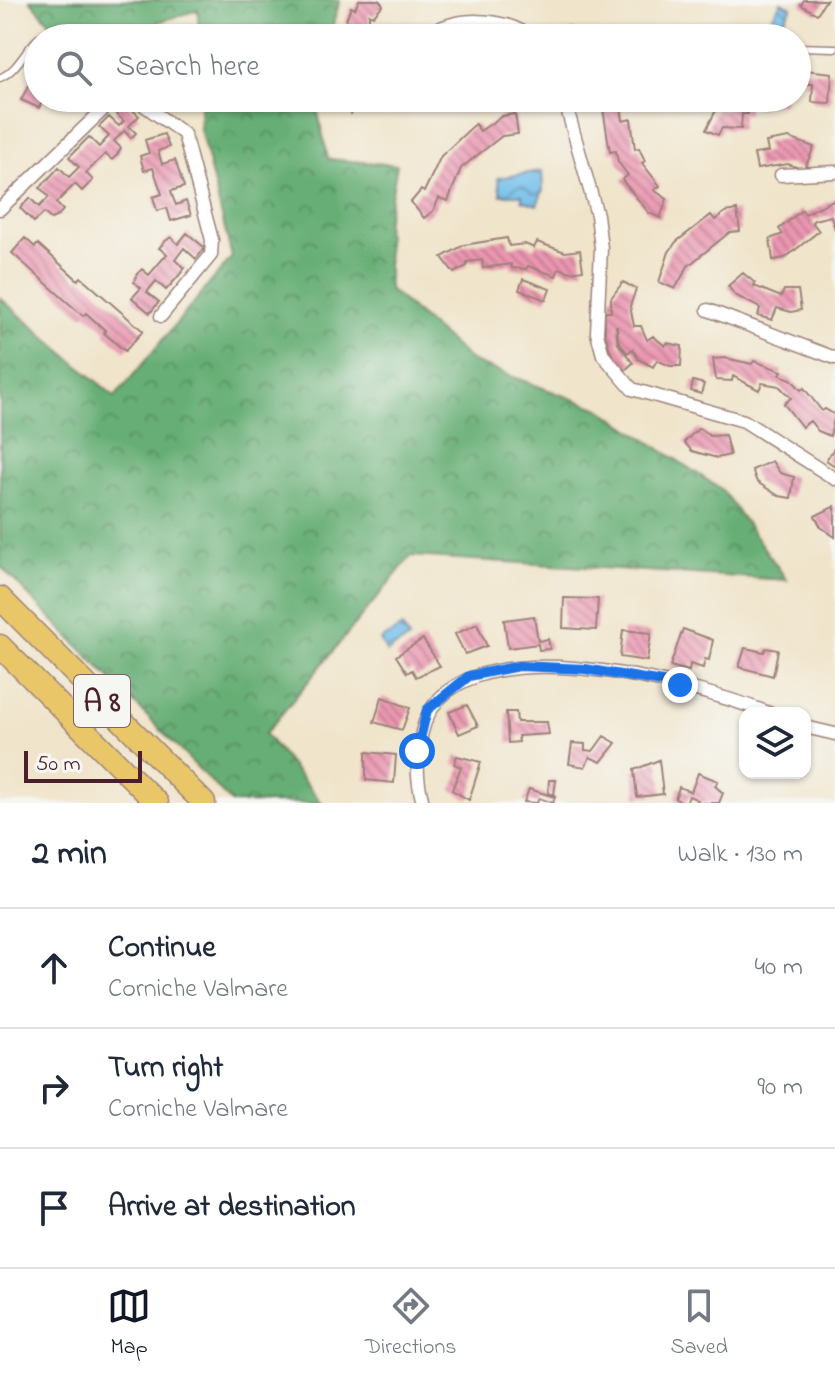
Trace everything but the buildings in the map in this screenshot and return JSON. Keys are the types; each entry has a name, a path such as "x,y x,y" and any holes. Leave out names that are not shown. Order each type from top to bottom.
{"highway":[{"name":"A 8","path":"0,598 204,803"},
{"name":"A 8","path":"0,646 157,803"}],"street":[{"path":"475,24 493,21 508,24"},
{"path":"0,209 100,112"},
{"path":"153,112 184,134 212,240 211,255 161,316"},
{"path":"568,112 597,215 601,248 597,333 603,355 632,389 744,421 835,479"},
{"path":"781,175 835,172"},
{"path":"708,310 835,358"},
{"path":"423,803 415,759 427,710 469,676 519,666 585,669 680,685 750,707"},
{"path":"811,728 835,734"}],"lane":[{"path":"811,47 835,48"},
{"path":"0,78 10,74 24,55"}],"green space":[{"path":"30,0 340,0 333,24 198,24 198,10 156,24 51,24"},
{"path":"200,112 318,112 328,159 397,165 386,224 389,289 473,362 600,409 722,490 787,580 411,556 265,734 322,803 232,803 0,566 0,298 115,397 232,257 200,129"}],"water":[{"path":"781,2 792,7 781,24 770,21"},
{"path":"542,171 543,190 537,205 522,200 522,195 501,195 498,178"},
{"path":"402,627 409,639 387,652 380,640"}],"route":[{"path":"417,751 427,710 469,676 519,666 585,669 680,685"}]}
